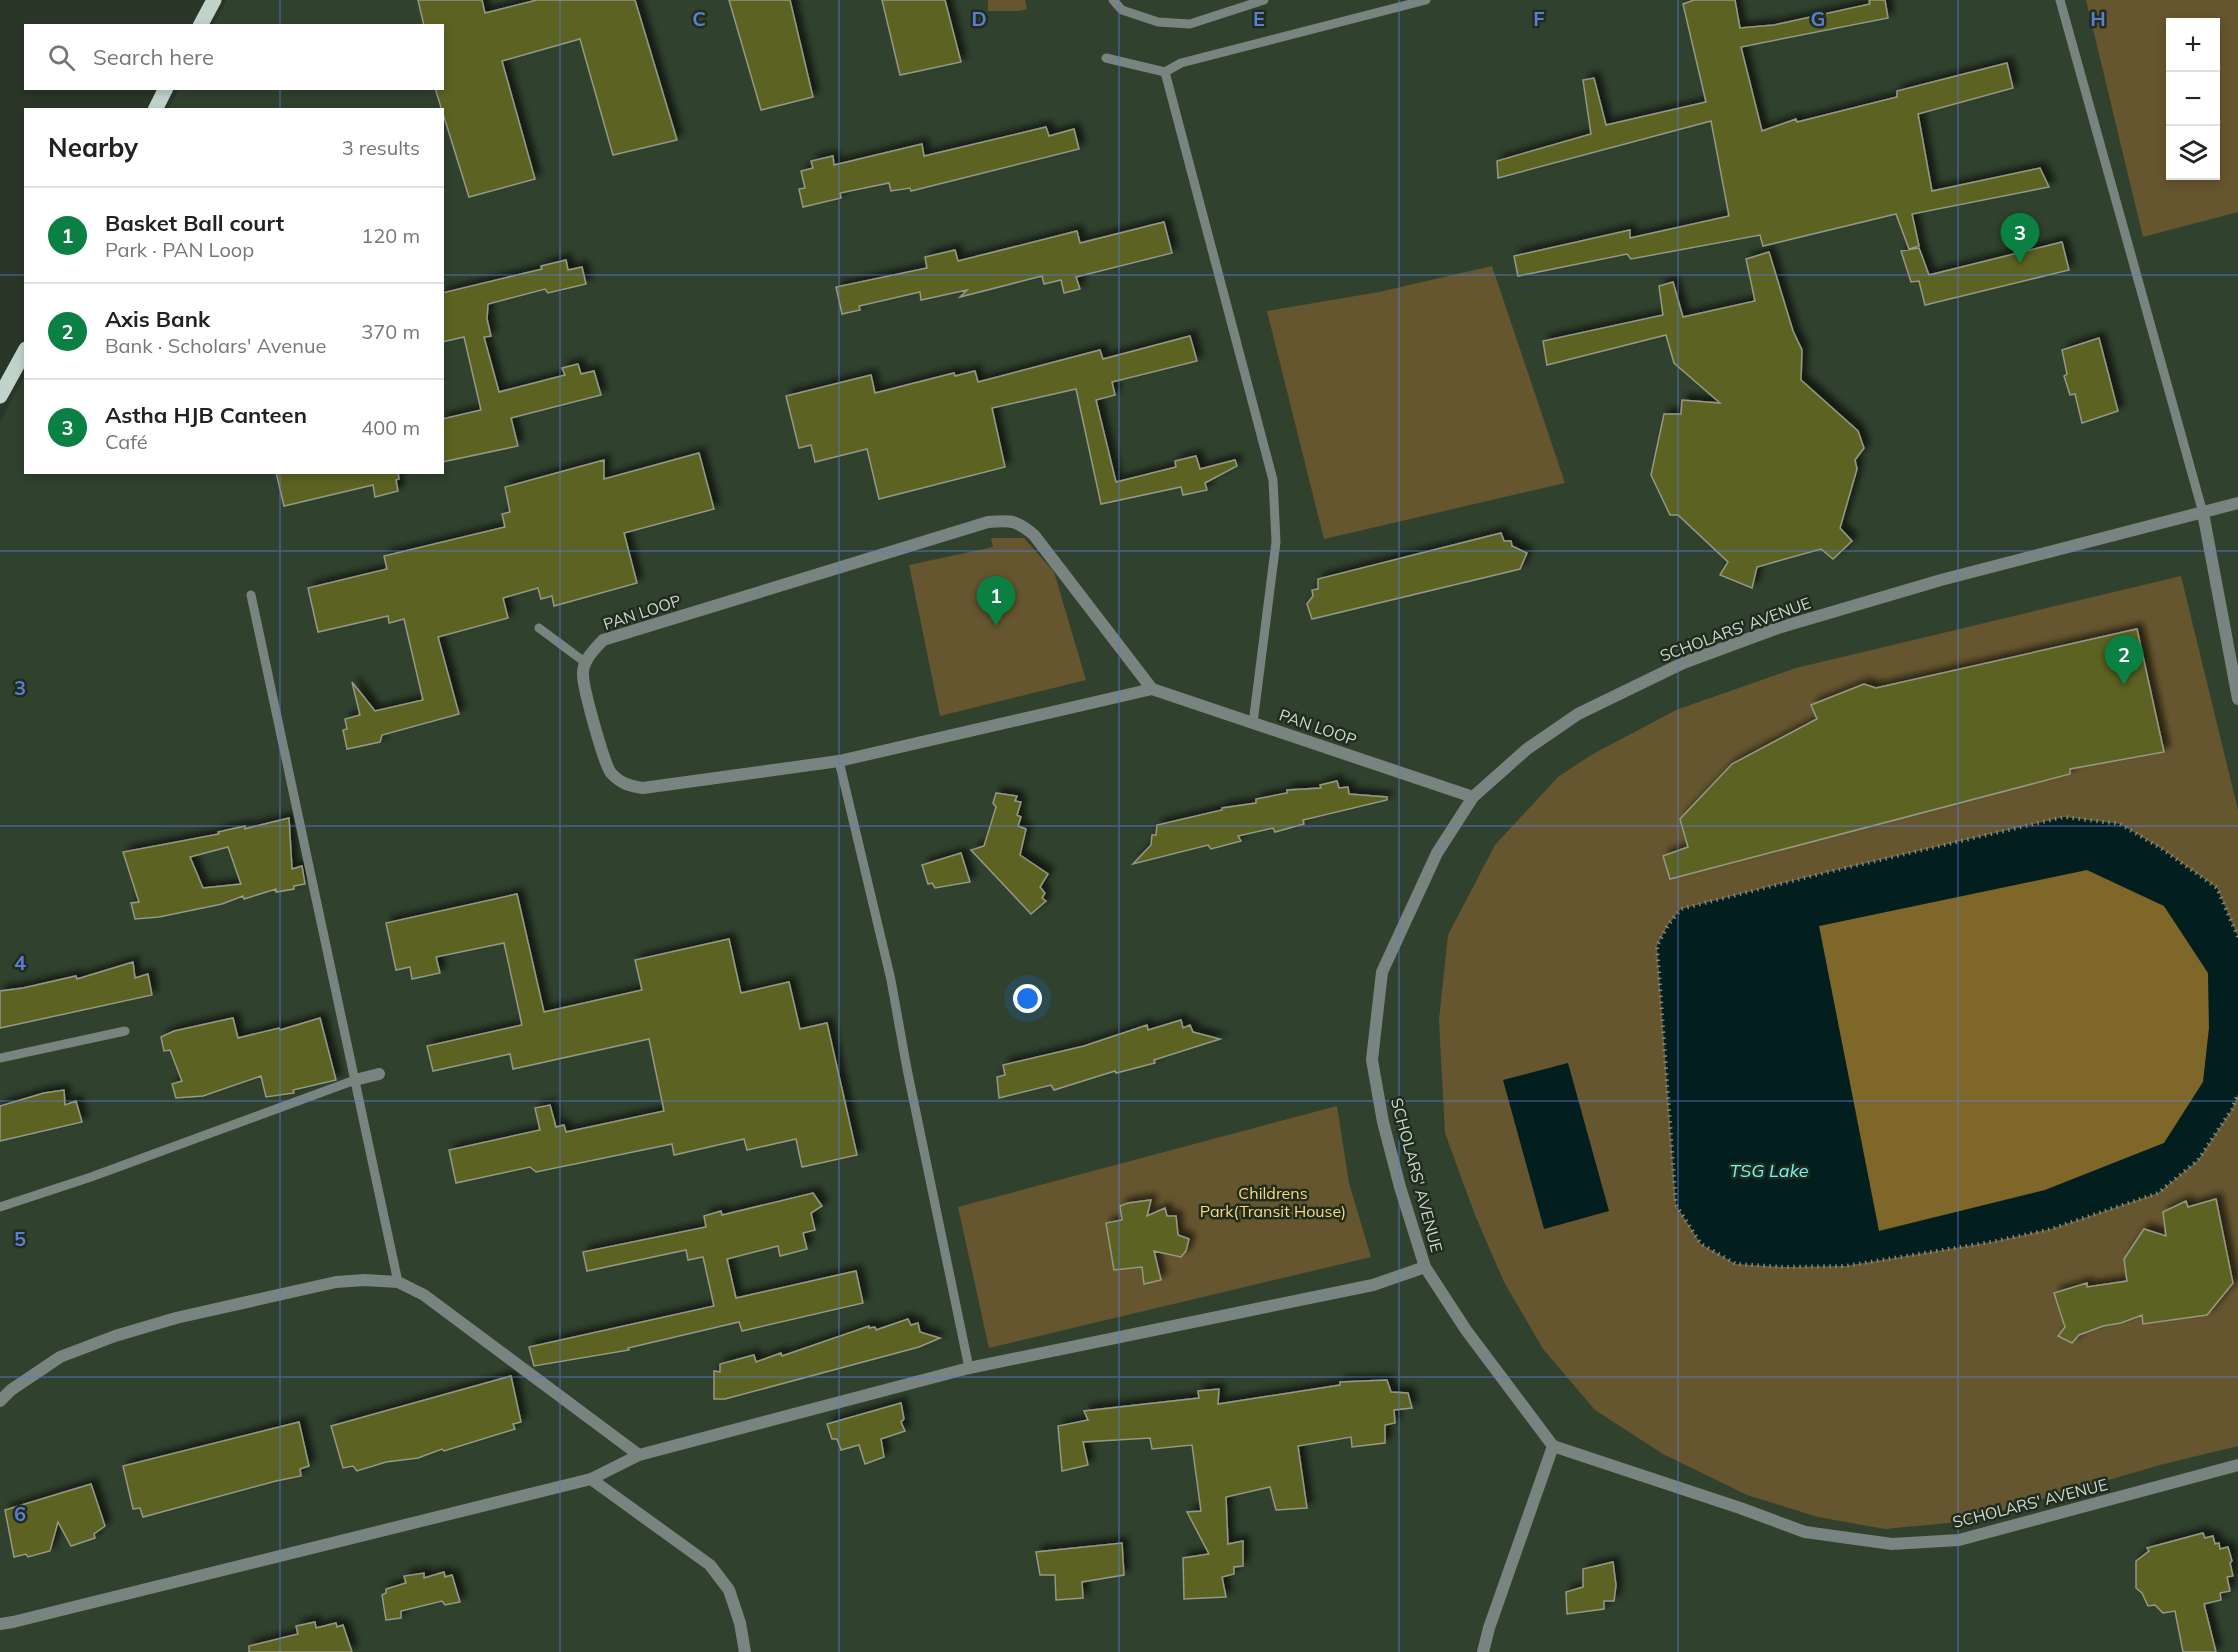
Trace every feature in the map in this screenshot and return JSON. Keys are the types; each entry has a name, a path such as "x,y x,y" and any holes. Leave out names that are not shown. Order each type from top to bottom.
{"main road":[{"path":"201,24 214,0"},
{"path":"156,108 165,90"},
{"path":"0,396 24,353"}],"street":[{"name":"SCHOLARS' AVENUE","path":"2238,503 1930,583 1775,629 1683,663 1578,714 1527,749 1473,797 1437,853 1382,972 1372,1060 1383,1122 1425,1267 1466,1330 1553,1446 1805,1532 1892,1544 1959,1540 2238,1465"},
{"path":"2203,513 2238,699"},
{"name":"PAN LOOP","path":"586,663 589,655 603,640 988,522 1012,520 1034,535 1152,689 1473,797"},
{"path":"586,663 582,674 603,757 610,772 625,785 644,788 839,761 1152,689"},
{"path":"355,1080 379,1074"},
{"path":"0,1624 591,1479 639,1455 969,1368 1373,1285 1425,1267"},
{"path":"0,1401 10,1390 60,1357 115,1336 176,1318 336,1282 365,1280 398,1282 424,1295 639,1455"},
{"path":"1483,1652 1489,1628 1553,1446"},
{"path":"591,1479 710,1565 729,1590 740,1623 745,1652"}],"lane":[{"path":"1113,0 1122,10 1158,22 1190,24 1264,0"},
{"path":"1106,58 1165,72 1181,63 1392,4 1426,0"},
{"path":"2060,0 2203,513"},
{"path":"1165,72 1273,480 1276,542 1253,723"},
{"path":"251,594 398,1282"},
{"path":"539,628 586,663"},
{"path":"839,761 891,980 907,1069 969,1368"},
{"path":"0,1058 125,1031"},
{"path":"0,1208 355,1080"}],"path":[{"path":"2238,937 2217,888 2162,849 2120,824 2064,818 1681,909 1668,925 1657,946 1676,1205 1701,1244 1736,1264 1784,1268 1845,1266 1991,1242 2051,1229 2158,1193 2198,1160 2232,1109 2238,1094"}],"shaded area":[{"path":"227,0 2238,0 2238,1652 0,1652 0,422 24,377 24,474 444,474 444,108 169,108 178,90 444,90 444,24 214,24"},
{"path":"2087,870 2164,906 2208,973 2209,1028 2203,1082 2164,1143 2045,1190 1879,1231 1819,926"}],"green space":[{"path":"988,0 1025,0 1027,9 988,11"},
{"path":"2086,0 2238,0 2238,212 2143,237"},
{"path":"1492,266 1565,483 1324,539 1267,311 1379,292"},
{"path":"991,538 1024,538 1054,572 1086,680 940,716 909,565 993,547"},
{"path":"2181,576 2238,810 2238,1446 2160,1465 1968,1521 1885,1529 1818,1517 1747,1495 1663,1454 1595,1410 1543,1349 1504,1282 1475,1215 1445,1133 1439,1020 1448,935 1495,845 1558,777 1593,754 1676,710 1796,668"},
{"name":"Childrens Park(Transit House)","path":"1337,1106 1349,1183 1371,1257 989,1348 958,1207"}],"water":[{"name":"TSG Lake","path":"2064,817 2120,824 2162,849 2217,888 2238,937 2238,1094 2232,1109 2198,1160 2158,1193 2051,1229 1991,1242 1845,1266 1784,1267 1736,1264 1701,1244 1676,1205 1657,946 1668,925 1681,909","holes":["2087,870 2164,906 2208,973 2209,1028 2203,1082 2164,1143 2045,1190 1879,1231 1819,926"]},
{"path":"1568,1063 1609,1211 1544,1229 1503,1080"}],"building":[{"path":"418,0 482,0 485,13 537,0 635,0 677,140 613,155 580,39 502,61 535,179 469,197 444,117 444,108 441,108 436,90 444,90 444,24 424,24"},
{"path":"729,0 790,0 813,97 761,110"},
{"path":"882,0 945,0 961,62 900,75"},
{"path":"1694,0 1735,0 1740,28 1774,25 1870,4 1869,0 1885,0 1888,18 1741,47 1762,131 1796,119 1797,122 1897,97 1897,91 2007,63 2013,88 1918,114 1932,191 2040,168 2049,187 1912,214 1919,246 1909,249 1896,214 1763,246 1760,235 1631,259 1627,254 1518,276 1514,256 1630,230 1630,238 1729,216 1711,121 1498,178 1497,161 1591,134 1583,80 1594,78 1606,125 1706,102 1683,4"},
{"path":"1046,127 1049,136 1074,129 1079,149 911,191 910,188 891,191 889,183 840,193 841,198 803,207 799,189 805,188 801,171 813,168 811,161 833,156 834,165 922,144 924,156"},
{"path":"1164,222 1172,253 1076,277 1080,289 1064,293 1061,280 1044,284 1042,276 960,297 967,290 921,300 920,292 859,306 860,310 842,314 836,287 927,268 925,257 955,250 958,261 1077,231 1080,243"},
{"path":"2062,242 2069,270 1925,305 1919,281 1911,282 1901,251 1919,248 1929,275"},
{"path":"1769,252 1793,331 1802,350 1801,380 1858,431 1864,448 1855,460 1857,469 1840,528 1852,541 1833,559 1821,549 1757,567 1752,588 1720,575 1728,562 1678,515 1670,515 1651,475 1664,414 1681,414 1682,400 1720,403 1674,363 1666,335 1547,365 1543,341 1663,315 1659,286 1673,282 1683,317 1755,301 1746,259"},
{"path":"566,260 568,270 582,267 586,284 548,293 545,289 488,304 487,319 491,336 484,337 499,392 565,375 562,368 578,364 581,374 594,371 601,395 511,418 518,446 444,462 444,419 481,410 464,337 444,342 444,293 542,269 541,266"},
{"path":"1190,336 1197,361 1112,382 1115,395 1096,400 1116,482 1176,467 1175,461 1196,456 1200,469 1235,460 1237,466 1205,483 1207,490 1183,495 1181,487 1101,504 1076,389 992,408 1005,467 879,499 867,449 815,462 811,445 799,448 786,396 871,375 875,393 954,373 955,376 975,371 978,382 1100,350 1103,359"},
{"path":"2099,338 2118,411 2082,423 2075,394 2070,395 2064,376 2067,374 2062,350"},
{"path":"699,453 714,509 624,533 637,583 554,606 552,596 541,599 538,588 503,598 508,618 438,637 459,714 382,735 380,742 347,749 343,730 347,729 345,719 360,715 352,682 375,711 423,700 404,619 389,623 388,616 318,632 308,588 387,569 384,556 505,527 502,514 510,512 505,487 604,460 604,479"},
{"path":"276,474 398,474 399,479 396,480 398,491 375,497 373,485 284,506"},
{"path":"1501,533 1504,541 1511,541 1512,546 1527,553 1520,569 1312,619 1307,604 1313,596 1312,590 1318,589 1318,579"},
{"path":"2137,629 2164,752 2070,769 2070,774 1670,879 1663,856 1688,847 1680,819 1732,764 1817,719 1811,705 1864,684 1876,688"},
{"path":"1337,781 1339,788 1348,787 1349,794 1387,797 1387,800 1303,820 1304,824 1275,832 1273,828 1238,836 1241,841 1211,849 1208,845 1133,864 1151,845 1152,835 1156,835 1157,825 1222,810 1222,808 1256,803 1256,799 1287,793 1287,790 1321,788 1320,785"},
{"path":"996,793 1017,796 1015,801 1021,802 1017,815 1021,817 1018,826 1026,829 1020,855 1048,874 1040,887 1045,893 1042,898 1046,901 1031,914 971,850 984,846 996,807 993,803"},
{"path":"289,818 292,869 302,866 305,884 294,886 294,889 276,892 276,889 244,899 243,896 222,904 159,917 135,919 131,903 139,902 123,852 219,834 218,832 245,826 245,829","holes":["228,847 241,884 203,888 190,857"]},
{"path":"961,853 970,882 935,888 932,883 928,884 922,865"},
{"path":"517,894 544,1012 642,990 635,960 729,939 741,993 789,982 800,1029 827,1023 857,1155 802,1167 796,1139 747,1150 744,1139 674,1155 672,1144 536,1172 530,1167 456,1183 449,1150 540,1130 535,1108 550,1105 556,1127 564,1125 566,1132 664,1111 649,1039 513,1069 510,1054 433,1071 427,1046 522,1025 504,943 436,957 440,973 412,979 410,967 396,970 386,923"},
{"path":"133,962 135,978 148,974 152,995 0,1028 0,991 76,976 77,979"},
{"path":"233,1018 238,1038 279,1028 280,1030 320,1018 336,1080 293,1090 294,1093 266,1097 261,1076 203,1096 176,1098 172,1084 182,1081 170,1050 164,1051 161,1037 174,1031"},
{"path":"1181,1020 1183,1028 1190,1025 1193,1032 1220,1039 1154,1060 1155,1063 1116,1073 1115,1071 1054,1090 1051,1085 999,1098 997,1077 1005,1075 1003,1065 1084,1046 1147,1025 1148,1030"},
{"path":"64,1090 65,1105 76,1101 82,1122 0,1141 0,1106 44,1093"},
{"path":"813,1193 822,1206 811,1213 815,1230 803,1233 807,1249 780,1256 778,1246 727,1259 736,1298 856,1271 863,1303 742,1331 739,1322 628,1348 629,1350 534,1366 529,1347 714,1306 703,1257 688,1260 686,1250 587,1271 583,1252 706,1227 704,1216 721,1211 722,1215"},
{"path":"2216,1199 2233,1283 2207,1315 2143,1324 2142,1315 2079,1335 2072,1343 2058,1336 2065,1327 2054,1293 2087,1283 2087,1287 2127,1281 2124,1259 2144,1229 2166,1236 2163,1212 2186,1201 2188,1207"},
{"path":"1151,1200 1147,1216 1165,1208 1167,1216 1176,1216 1178,1235 1189,1239 1186,1251 1181,1257 1154,1251 1161,1280 1144,1284 1142,1267 1114,1270 1106,1223 1122,1220 1120,1206"},
{"path":"908,1319 911,1325 918,1323 920,1332 940,1338 919,1347 725,1399 714,1399 714,1371 720,1372 720,1364 754,1355 756,1362 781,1353 782,1356 869,1326 869,1328 875,1327 876,1330"},
{"path":"511,1376 521,1422 513,1424 515,1429 418,1458 386,1462 357,1471 353,1466 343,1468 331,1426"},
{"path":"1387,1380 1391,1392 1408,1393 1412,1408 1394,1410 1395,1423 1385,1425 1385,1443 1352,1447 1351,1437 1298,1446 1307,1508 1276,1510 1270,1487 1226,1497 1228,1544 1243,1541 1243,1566 1234,1567 1234,1574 1222,1577 1226,1597 1184,1599 1183,1558 1209,1554 1187,1512 1201,1511 1192,1445 1152,1449 1150,1438 1083,1442 1088,1465 1062,1471 1058,1426 1088,1420 1084,1411 1199,1398 1198,1391 1219,1389 1218,1404 1340,1385 1340,1382"},
{"path":"901,1403 904,1419 901,1422 905,1431 881,1439 884,1457 865,1464 859,1445 841,1450 837,1439 832,1439 827,1424"},
{"path":"299,1422 309,1466 300,1469 301,1476 143,1517 140,1508 133,1509 123,1466"},
{"path":"91,1484 105,1526 94,1534 95,1538 71,1546 58,1522 50,1551 28,1557 26,1554 14,1557 5,1510"},
{"path":"2203,1533 2205,1538 2213,1536 2215,1544 2219,1543 2220,1549 2228,1547 2233,1576 2227,1577 2230,1591 2220,1593 2221,1600 2204,1604 2216,1652 2183,1652 2175,1611 2163,1613 2155,1605 2148,1606 2142,1593 2136,1588 2136,1561 2149,1551 2147,1548"},
{"path":"1122,1543 1124,1575 1082,1582 1083,1598 1056,1600 1055,1575 1040,1575 1036,1552"},
{"path":"1613,1562 1616,1585 1614,1601 1604,1601 1604,1609 1567,1614 1566,1592 1583,1587 1583,1569"},
{"path":"444,1572 445,1577 452,1575 460,1602 445,1605 442,1601 401,1611 401,1618 386,1620 382,1595 386,1593 386,1589 406,1583 404,1576 424,1573 424,1578"},
{"path":"315,1622 316,1628 336,1623 337,1627 343,1625 352,1652 249,1652 249,1646 298,1634 296,1626"}],"place":[{"name":"Astha HJB Canteen","path":"2020,263"},
{"name":"Basket Ball court","path":"996,626"},
{"name":"Axis Bank","path":"2124,685"}]}
